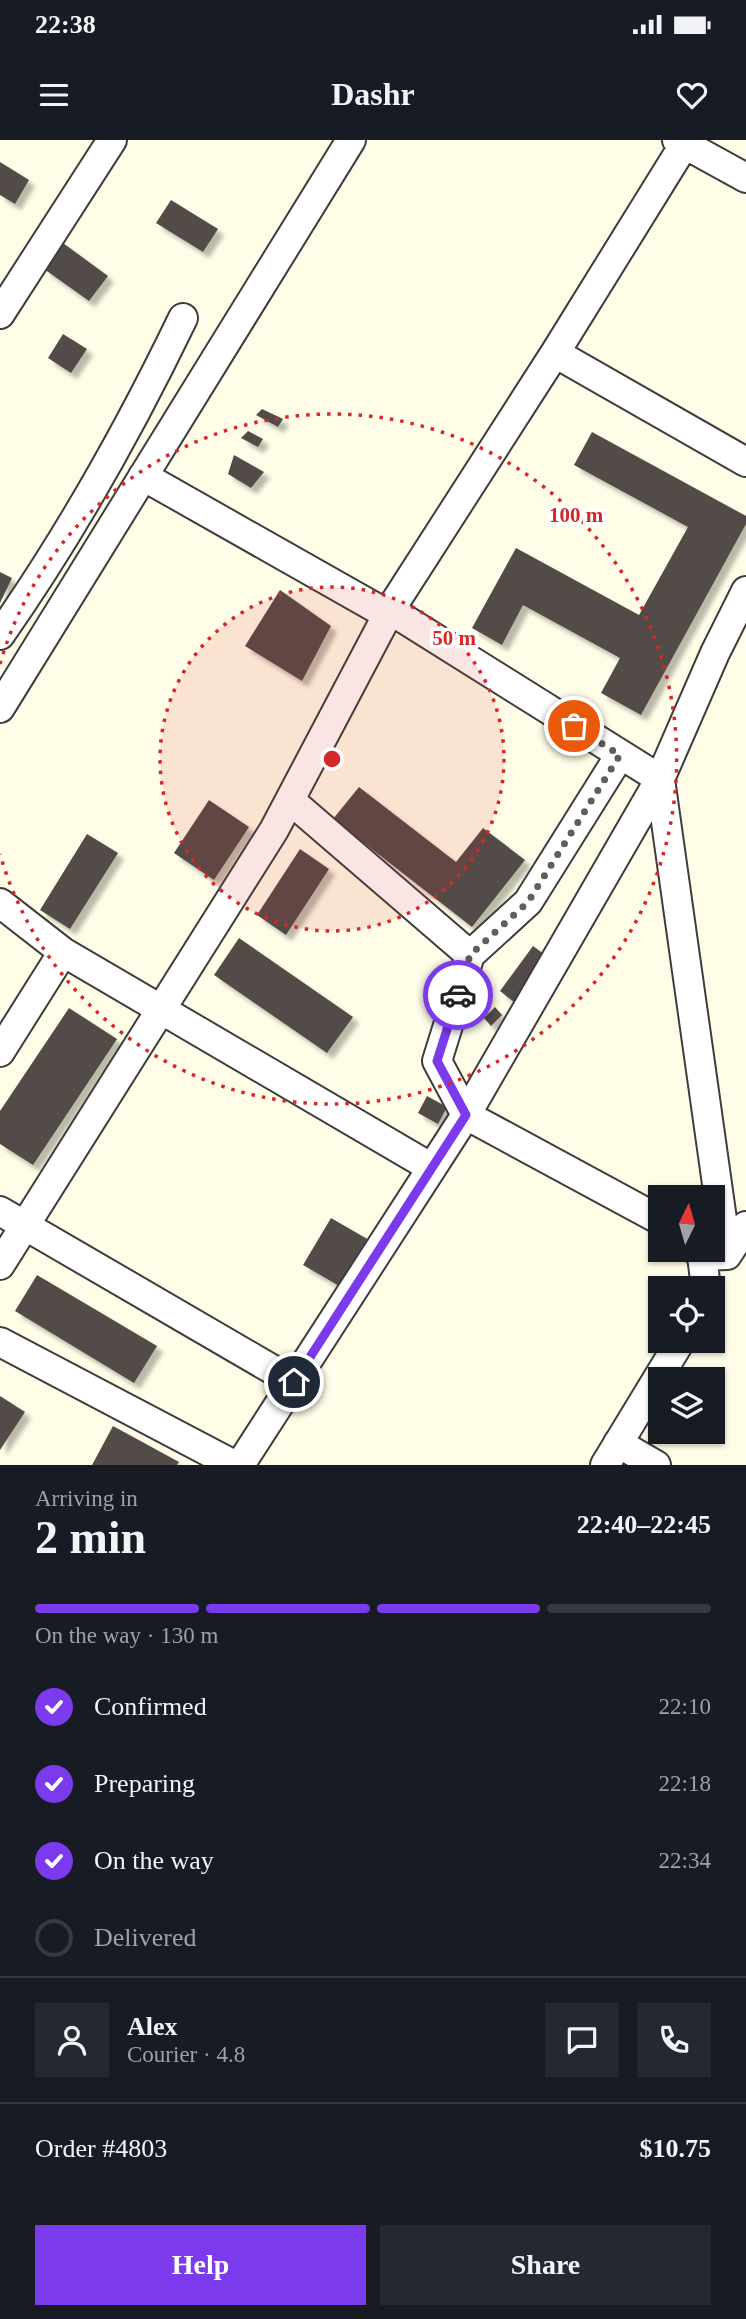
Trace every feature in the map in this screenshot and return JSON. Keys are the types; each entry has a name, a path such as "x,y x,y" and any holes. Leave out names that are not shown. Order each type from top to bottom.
{"street":[{"path":"0,314 112,140"},
{"path":"0,708 351,140"},
{"path":"0,1265 274,830 390,610 555,353 683,141 746,178"},
{"path":"0,635 45,571 150,386 183,318"},
{"path":"555,353 746,462"},
{"path":"144,476 376,608 390,610 660,779"},
{"path":"240,1465 466,1115 660,779 715,653 746,591"},
{"path":"620,755 528,902 470,955 437,1061 466,1115 648,1214"},
{"path":"660,779 701,1185"},
{"path":"290,800 470,955"},
{"path":"0,903 64,952 432,1168"},
{"path":"0,1052 64,952"},
{"path":"0,1211 294,1382"},
{"path":"725,1241 746,1226"},
{"path":"0,1342 234,1465"},
{"path":"656,1465 611,1454 673,1353"}],"building":[{"path":"0,162 29,180 15,204 0,195"},
{"path":"171,200 218,229 203,252 156,223"},
{"path":"63,243 108,276 89,301 44,269"},
{"path":"63,334 87,349 71,373 48,358"},
{"path":"262,409 283,419 278,427 256,415"},
{"path":"248,431 263,439 258,447 241,438"},
{"path":"592,432 746,516 746,524 641,715 601,693 620,658 523,605 502,645 472,628 516,548 639,615 688,527 574,465"},
{"path":"234,455 264,472 251,488 228,474"},
{"path":"0,572 12,578 0,603"},
{"path":"280,590 331,626 302,681 245,646"},
{"path":"359,787 456,862 483,828 525,860 472,927 333,819"},
{"path":"209,800 249,827 214,880 174,853"},
{"path":"87,834 118,853 70,929 40,910"},
{"path":"300,849 329,869 286,935 257,915"},
{"path":"239,938 353,1017 327,1053 214,975"},
{"path":"533,946 548,957 514,1002 500,991"},
{"path":"495,1007 502,1015 491,1026 484,1018"},
{"path":"69,1008 117,1039 33,1165 0,1144 0,1111"},
{"path":"427,1096 447,1107 438,1124 418,1113"},
{"path":"331,1218 369,1240 341,1287 303,1265"},
{"path":"37,1275 157,1346 134,1383 15,1311"},
{"path":"0,1396 25,1412 0,1450"},
{"path":"113,1426 179,1462 177,1465 92,1465"}],"way so far":[{"path":"458,995 470,955 528,902 620,755 574,726"}],"route":[{"path":"294,1382 466,1115 437,1061 458,995"}]}
